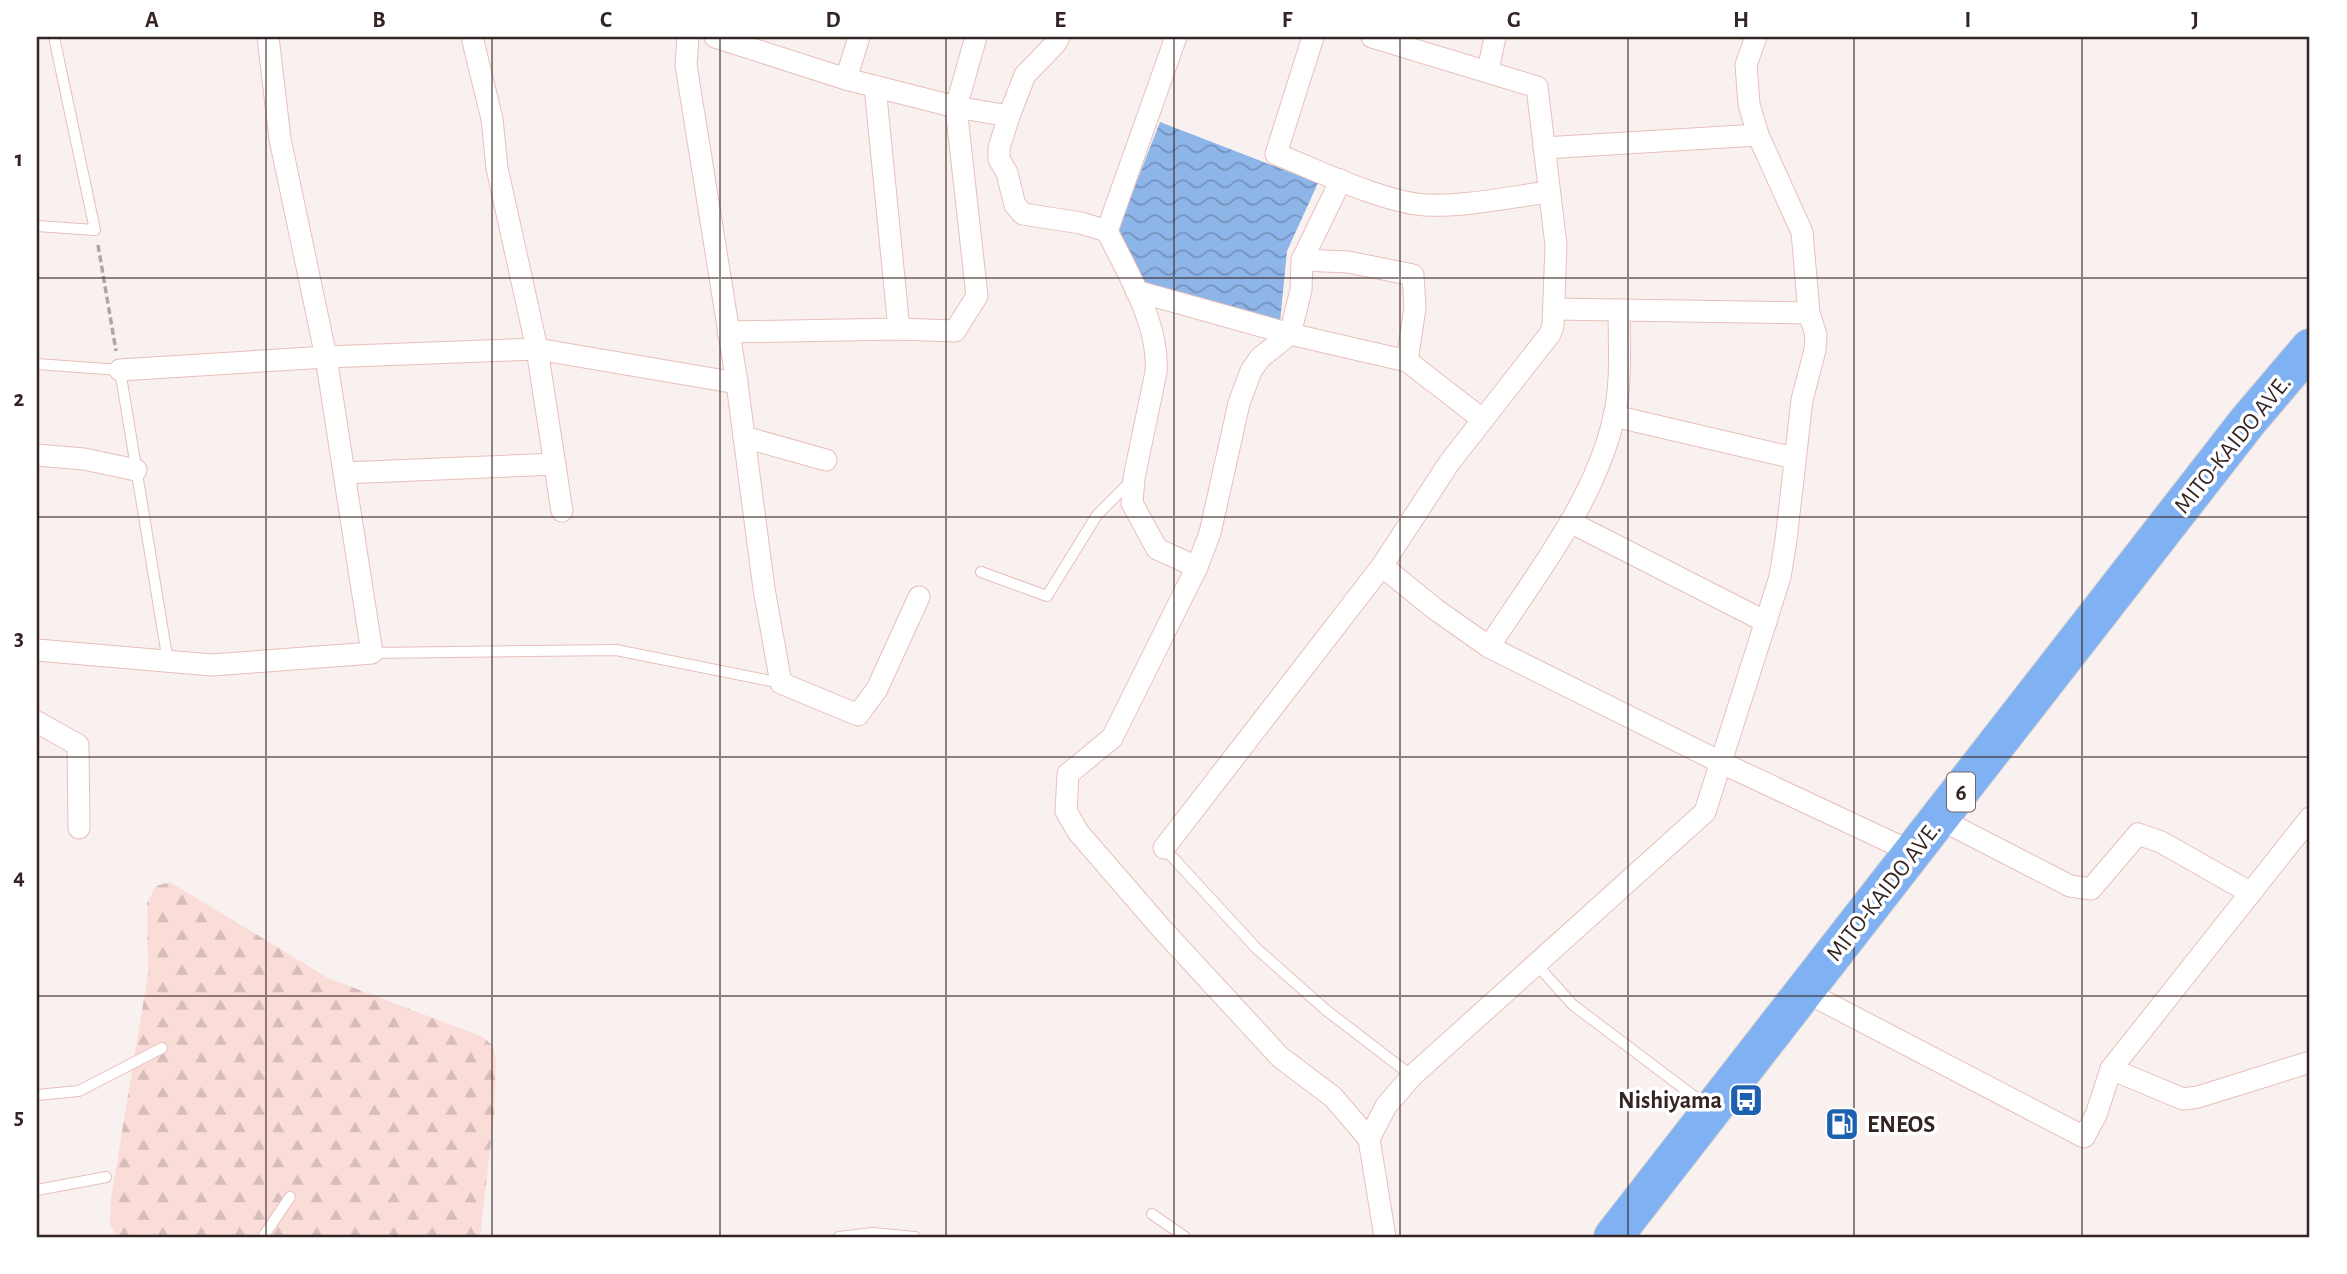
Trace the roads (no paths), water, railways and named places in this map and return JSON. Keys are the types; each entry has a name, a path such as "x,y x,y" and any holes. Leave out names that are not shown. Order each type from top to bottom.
{"highway":[{"name":"MITO-KAIDO AVE.","path":"1612,1237 1914,853 2248,421 2310,348"}],"street":[{"path":"37,650 212,665 372,653 326,357 280,139 268,37"},
{"path":"472,37 492,119 497,168 537,349 562,511"},
{"path":"688,37 686,65 737,383 764,589 781,683 858,715 877,690 919,597"},
{"path":"715,37 738,41 846,79 956,107 1009,116"},
{"path":"846,79 859,37"},
{"path":"729,332 899,329 955,331 977,296 956,107 976,37"},
{"path":"1059,37 1025,75 999,148 999,159 1007,173 1015,205 1023,214 1081,223 1107,231"},
{"path":"1176,37 1107,231 1136,291 1153,335 1157,355 1156,372 1134,478 1132,503 1157,549 1197,567"},
{"path":"1313,37 1276,154 1395,199 1423,205 1447,205 1549,192"},
{"path":"1164,848 1382,566 1449,463 1550,334 1553,326 1556,246 1536,87 1372,37"},
{"path":"1488,71 1495,37"},
{"path":"1369,1139 1386,1106 1412,1076 1705,812 1780,577 1802,400 1815,350 1816,335 1809,313 1802,232 1758,135 1749,104 1746,65 1756,37"},
{"path":"875,86 899,329"},
{"path":"1544,148 1758,135"},
{"path":"1341,180 1302,260 1301,290 1290,334 1260,358 1251,371 1239,403 1210,533 1197,567 1112,738 1068,774 1066,811 1078,832 1136,899 1280,1057 1333,1097 1369,1139 1385,1237"},
{"path":"1302,260 1348,262 1413,275 1415,309 1407,361"},
{"path":"1136,291 1290,334 1407,361 1482,419"},
{"path":"1554,309 1809,313"},
{"path":"1489,647 1570,522 1603,456 1614,416 1619,380 1619,310"},
{"path":"120,370 326,357 537,349 737,383"},
{"path":"1614,416 1794,458"},
{"path":"744,438 826,460"},
{"path":"37,455 84,458 136,470"},
{"path":"344,473 555,464"},
{"path":"1570,522 1766,622"},
{"path":"1382,566 1435,609 1489,647 1722,763 1914,853"},
{"path":"37,722 78,745 79,828"},
{"path":"1804,991 2084,1137 2096,1115 2111,1069 2310,818"},
{"path":"1940,819 2070,886 2091,889 2138,834 2161,842 2251,893"},
{"path":"2111,1069 2183,1099 2198,1097 2310,1062"}],"lane":[{"path":"37,226 95,230 54,37"},
{"path":"37,364 120,370 168,662"},
{"path":"981,572 1047,596 1097,515 1134,478"},
{"path":"372,653 616,650 781,683"},
{"path":"1164,848 1257,949 1326,1010 1412,1076"},
{"path":"1537,965 1573,1005 1712,1110"},
{"path":"37,1095 79,1091 162,1048"},
{"path":"37,1190 106,1177"},
{"path":"263,1237 290,1197"},
{"path":"1152,1214 1185,1237"},
{"path":"839,1237 915,1237"}],"water":[{"path":"1160,122 1318,183 1287,251 1280,322 1142,283 1117,232"}],"place":[{"name":"Nishiyama","path":"1746,1100"},
{"name":"ENEOS","path":"1842,1124"}]}
